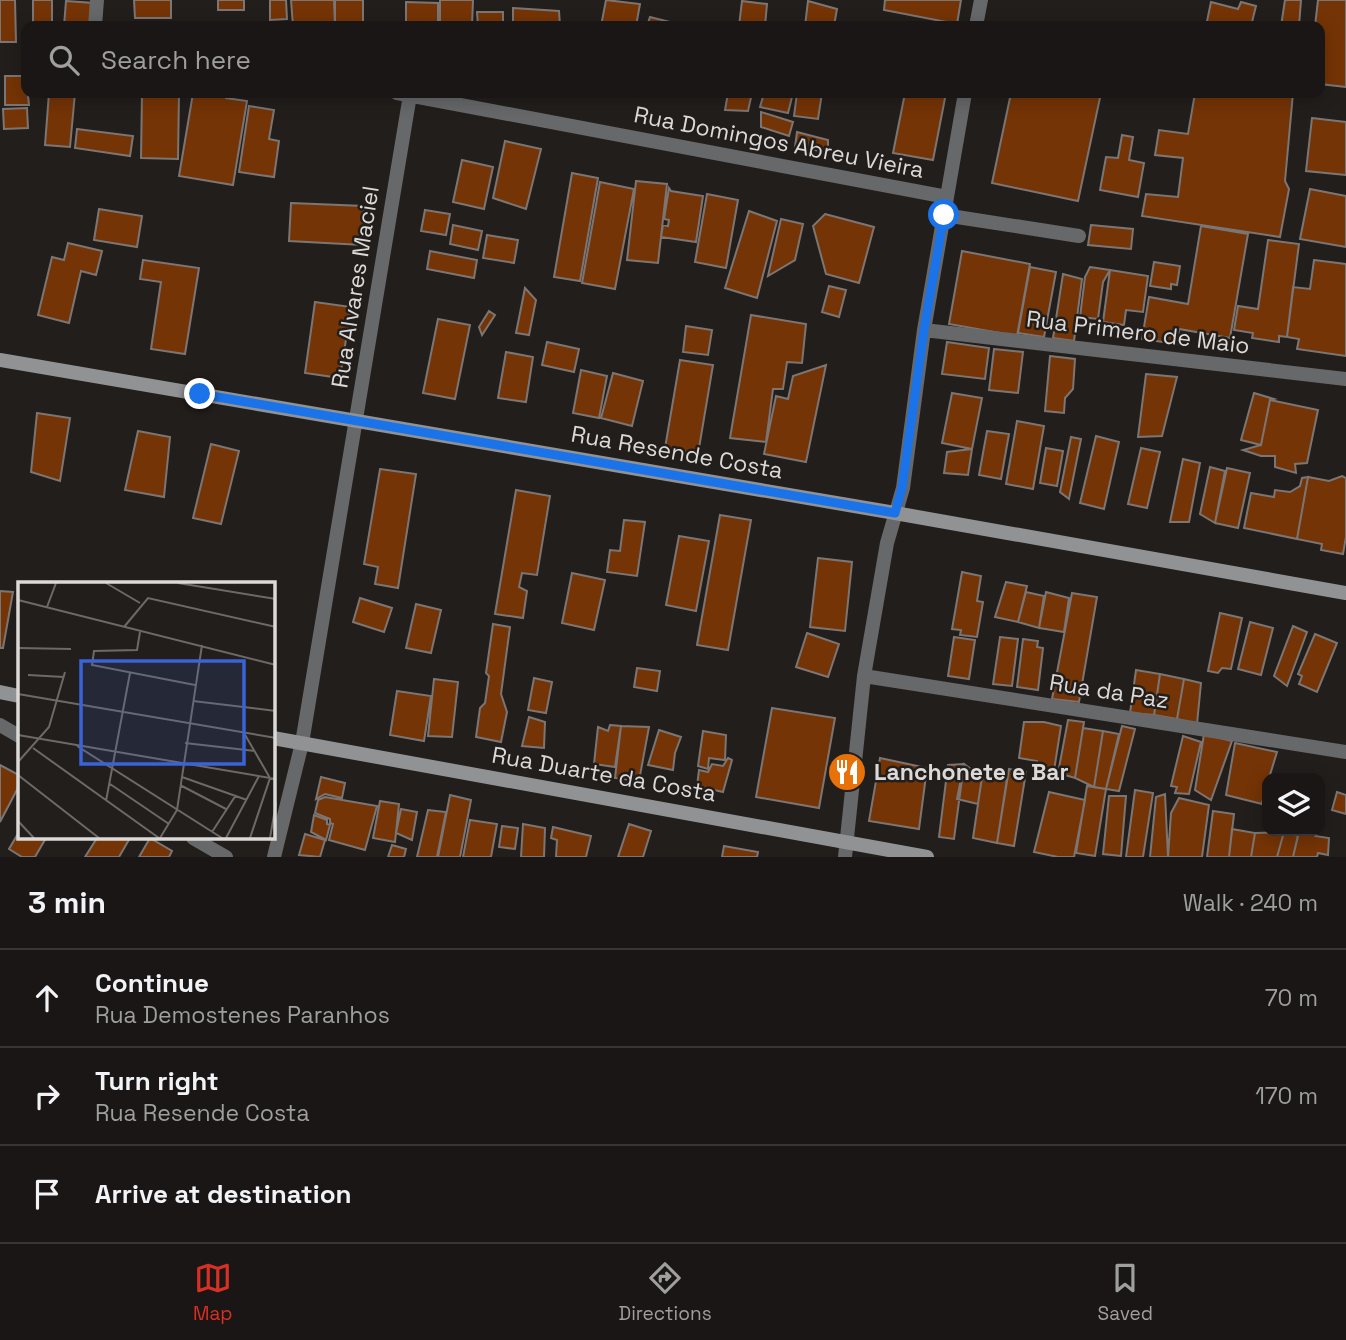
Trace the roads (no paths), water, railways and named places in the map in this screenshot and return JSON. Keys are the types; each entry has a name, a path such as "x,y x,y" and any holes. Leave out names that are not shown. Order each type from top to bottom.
{"main road":[{"name":"Rua Resende Costa","path":"0,360 1346,593"},
{"path":"0,692 18,696"},
{"name":"Rua Duarte da Costa","path":"275,738 846,850 927,857"}],"street":[{"path":"95,21 97,0"},
{"path":"977,21 981,0"},
{"name":"Rua Alvares Maciel","path":"274,857 302,743 357,421 402,98"},
{"name":"Rua Domingos Abreu Vieira","path":"424,98 947,197"},
{"path":"846,850 864,676 887,543 902,488 924,330 964,98"},
{"path":"944,215 1079,236"},
{"name":"Rua Primero de Maio","path":"924,330 1346,379"},
{"name":"Rua da Paz","path":"864,676 1346,752"},
{"path":"0,725 18,735"},
{"path":"195,839 226,857"}],"place":[{"name":"Lanchonete e Bar","path":"847,772"}]}
